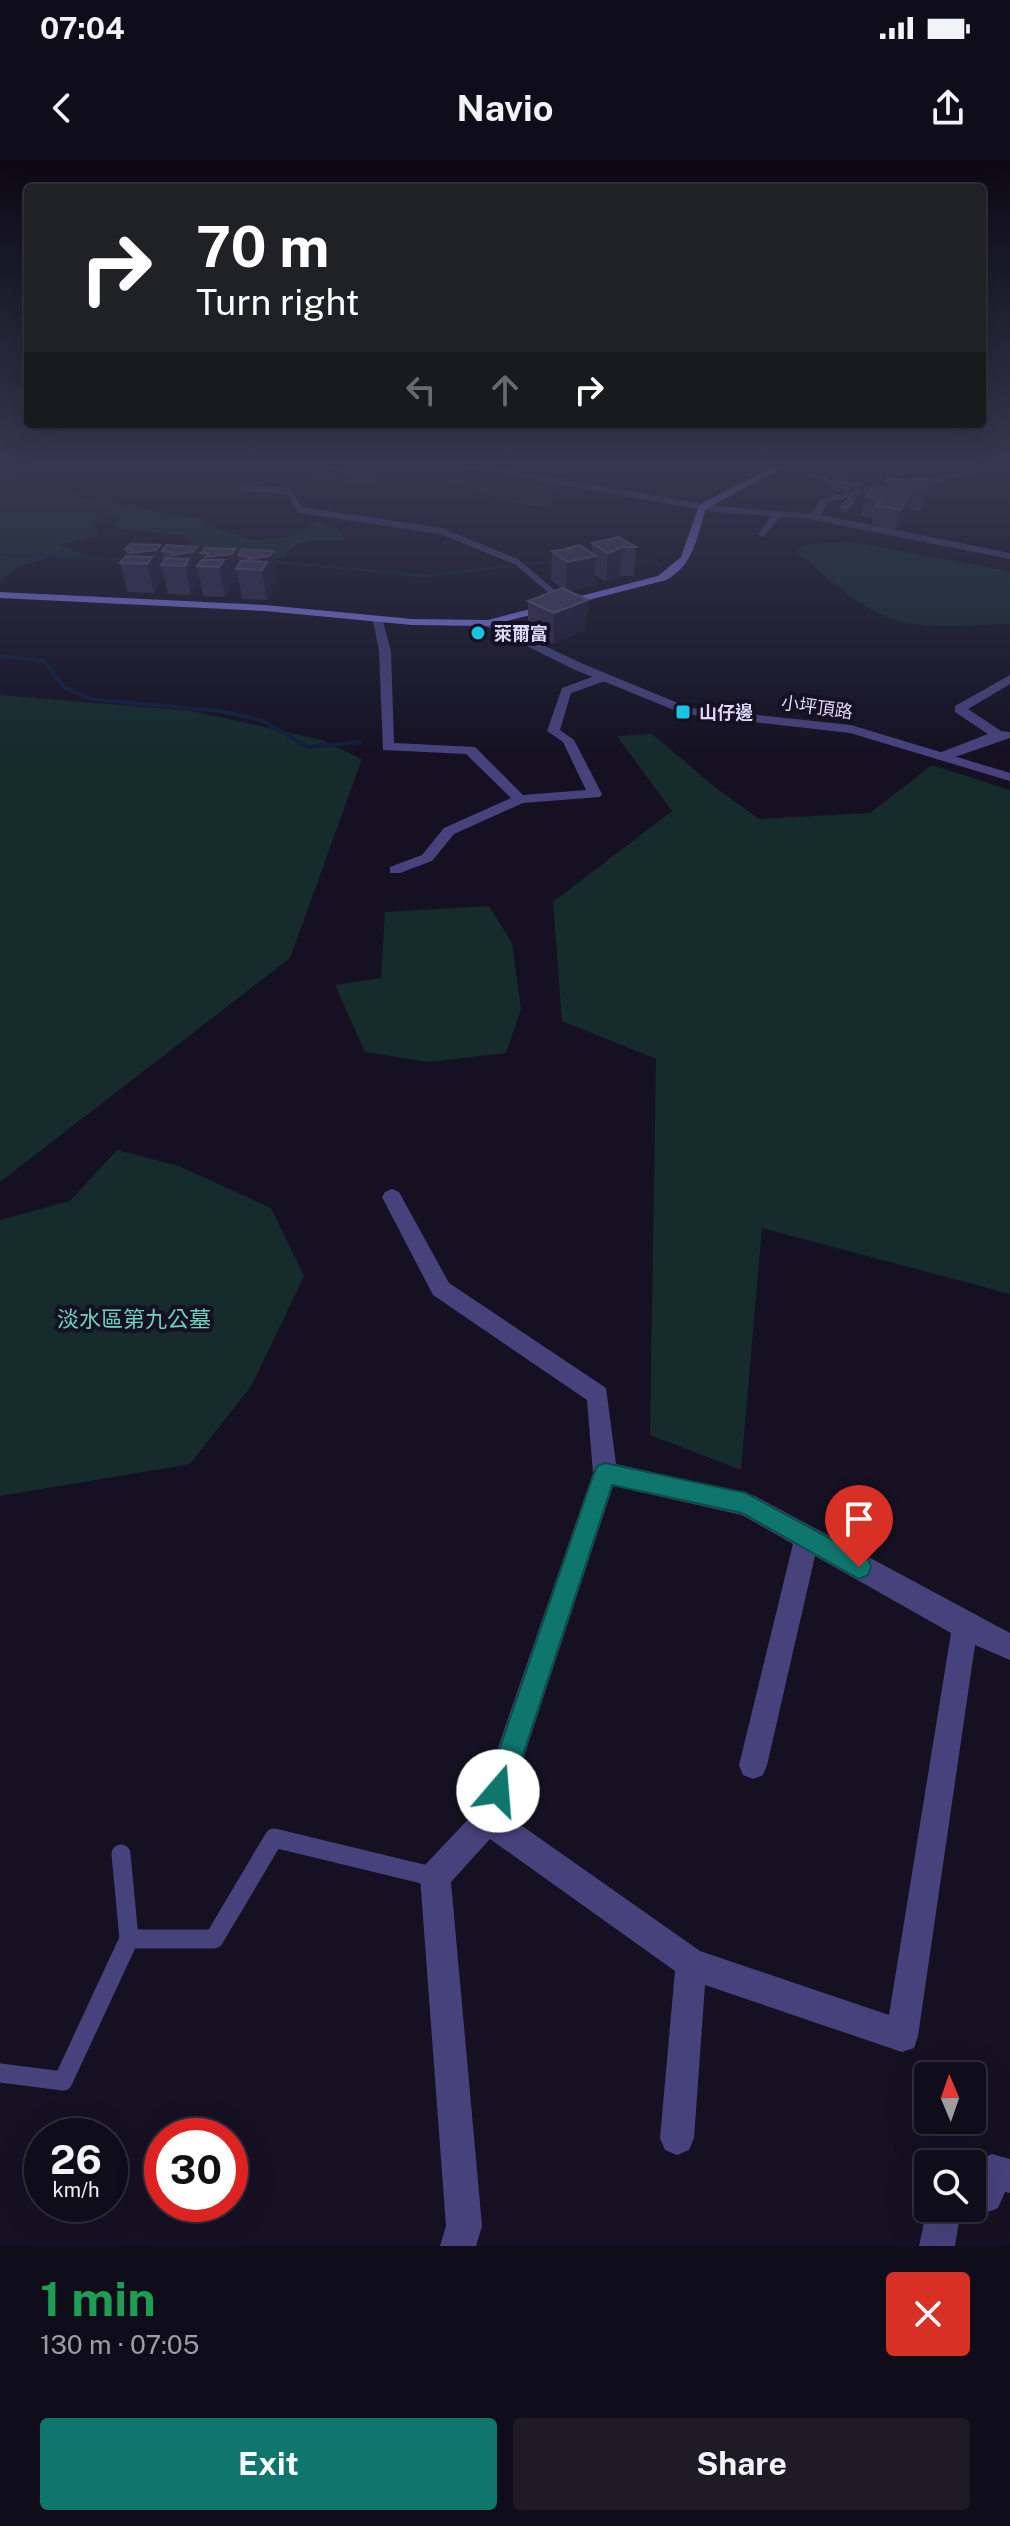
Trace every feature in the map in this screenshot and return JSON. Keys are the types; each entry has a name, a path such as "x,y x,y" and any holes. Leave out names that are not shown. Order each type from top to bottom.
{"main road":[{"path":"0,595 488,623 662,578 678,571 685,562"}],"street":[{"path":"376,618 385,651 388,747 470,750 520,799"},
{"name":"小坪頂路","path":"488,623 604,677 688,711 851,729 1010,777"},
{"path":"395,870 427,858 449,831 520,799 595,794 568,740 553,731 566,691 604,677"},
{"path":"1004,735 959,709 1010,679"},
{"path":"944,756 1004,735"},
{"path":"392,1197 441,1289 598,1395 605,1473 488,1820 435,1877 464,2226 458,2246"},
{"path":"605,1473 746,1504 965,1626 1010,1647"},
{"path":"753,1765 807,1538"},
{"path":"488,1820 691,1964 902,2036 965,1626"},
{"path":"677,2138 691,1964"},
{"path":"986,2196 992,2171 1010,2176"},
{"path":"937,2246 941,2222"}],"lane":[{"path":"517,562 566,604"},
{"path":"129,1939 214,1939 274,1838 435,1877"},
{"path":"0,2073 63,2081 129,1939 121,1854"}],"green space":[{"path":"0,562 32,562 14,570 0,583"},
{"path":"164,562 265,562 263,564 180,570"},
{"path":"809,562 962,562 1010,571 1010,624 935,626 906,623 867,607"},
{"path":"0,695 192,711 322,740 362,759 290,958 0,1182"},
{"path":"652,734 759,819 870,813 932,765 1010,790 1010,1294 762,1228 741,1470 650,1435 656,1059 562,1021 553,902 672,811 617,736"},
{"path":"489,906 512,943 521,1009 506,1053 428,1062 365,1052 335,985 381,978 385,912"},
{"name":"淡水區第九公墓","path":"117,1150 179,1166 271,1208 304,1276 252,1385 190,1464 0,1496 0,1220 70,1201"}],"building":[{"path":"163,562 187,562 185,566 161,565"},
{"path":"200,562 222,562 219,567 197,566"},
{"path":"240,562 267,562 262,570 236,569"},
{"path":"562,588 588,600 554,613 528,601"}],"waterway":[{"path":"281,562 424,576 511,566"},
{"path":"530,564 543,562"},
{"path":"653,562 661,566"},
{"path":"0,656 44,661 64,687 90,699 220,711 261,720 308,747 360,742"}],"place":[{"name":"萊爾富","path":"478,633"},
{"name":"山仔邊","path":"683,712"}],"route":[{"path":"498,1791 605,1473 746,1504 859,1567"}]}
